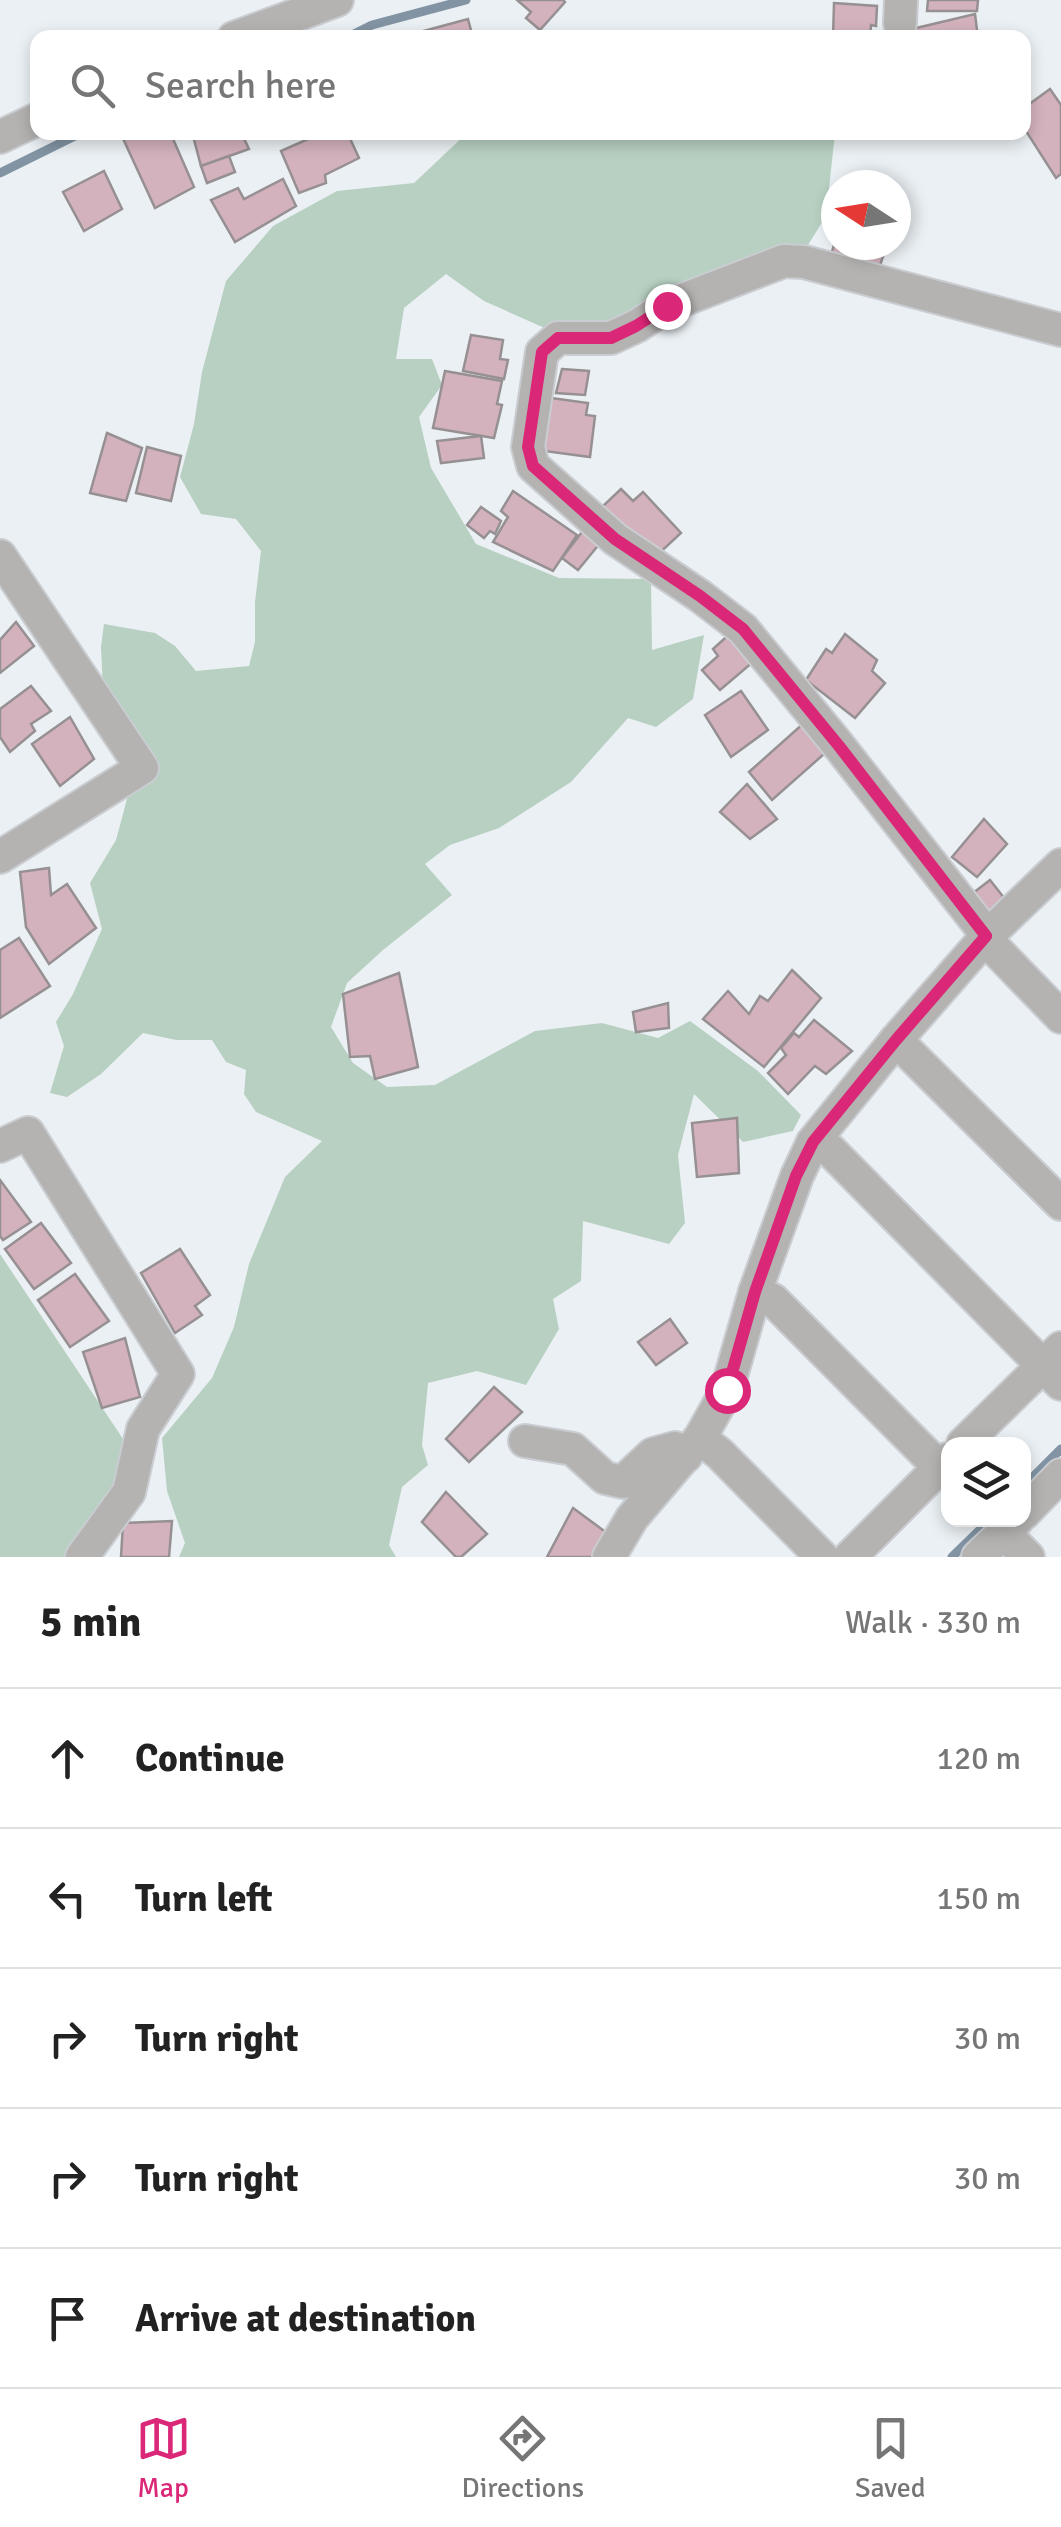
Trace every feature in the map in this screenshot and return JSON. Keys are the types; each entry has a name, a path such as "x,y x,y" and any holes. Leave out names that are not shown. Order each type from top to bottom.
{"street":[{"path":"256,30 337,0"},
{"path":"0,137 30,123"},
{"path":"1061,330 804,262 784,261 667,306 611,338 558,338 542,352 528,447 533,466 615,539 743,629 839,746 995,949 1061,1017"},
{"path":"0,556 142,768 0,857"},
{"path":"608,1557 632,1518 693,1447 727,1390 755,1292 796,1176 813,1142 986,936 1061,864"},
{"path":"896,1040 1061,1204"},
{"path":"0,1146 28,1133 178,1374 143,1430 129,1492 82,1557"},
{"path":"813,1142 830,1150 1055,1366 972,1437"},
{"path":"755,1292 773,1300 941,1461"},
{"path":"526,1442 573,1450 606,1478 624,1482 653,1454 693,1447 720,1454 822,1557"},
{"path":"850,1557 941,1467"},
{"path":"1031,1506 1061,1475"},
{"path":"978,1557 1010,1527"},
{"path":"1017,1527 1028,1557"}],"green space":[{"path":"460,140 834,140 831,170 821,170 821,224 808,245 715,275 638,317 549,330 484,301 446,274 404,308 396,359 432,359 442,385 419,417 431,468 476,544 559,578 651,579 652,650 704,635 693,699 656,727 628,718 571,782 499,828 450,845 425,864 452,895 347,983 331,1027 353,1063 387,1087 435,1085 535,1031 602,1023 658,1038 690,1021 758,1071 801,1115 793,1131 743,1142 694,1094 678,1155 685,1223 669,1244 583,1221 581,1281 553,1299 559,1329 526,1385 477,1371 428,1383 422,1445 428,1465 402,1487 389,1545 396,1557 179,1557 185,1543 167,1491 162,1438 212,1378 234,1327 249,1264 285,1177 322,1141 256,1112 244,1094 246,1070 226,1062 212,1040 176,1040 143,1033 101,1074 67,1097 50,1093 64,1046 56,1022 102,929 90,883 116,840 137,736 103,691 104,624 155,633 175,646 196,671 249,666 255,642 261,551 236,519 201,514 180,477 226,281 273,226 337,191 414,183"},
{"path":"0,1254 125,1442 114,1484 69,1557 0,1557"}],"building":[{"path":"517,0 565,2 540,30 526,18 531,12"},
{"path":"928,0 978,0 977,11 927,11"},
{"path":"834,3 877,6 876,26 871,25 871,30 833,30"},
{"path":"975,14 977,30 912,30"},
{"path":"468,19 471,30 427,30"},
{"path":"1050,89 1061,105 1061,174 1056,178 1031,139 1031,103"},
{"path":"124,140 173,140 194,187 155,208"},
{"path":"194,140 245,140 249,149 201,166"},
{"path":"306,140 351,140 359,158 325,175 326,183 299,193 281,151"},
{"path":"229,156 235,172 207,183 201,166"},
{"path":"104,171 122,209 84,231 63,192"},
{"path":"283,179 296,206 235,242 211,200 238,188 244,199"},
{"path":"846,260 882,260 878,271"},
{"path":"471,335 503,340 500,359 508,360 504,379 463,371"},
{"path":"562,369 589,371 585,395 556,393"},
{"path":"445,371 502,381 497,404 502,405 494,438 433,428"},
{"path":"544,397 588,403 586,415 595,416 590,457 537,450"},
{"path":"107,433 142,448 126,501 90,493"},
{"path":"481,436 484,458 441,463 437,441"},
{"path":"147,447 181,456 171,501 136,493"},
{"path":"621,489 633,501 643,492 681,533 653,559 603,506"},
{"path":"513,491 577,535 553,571 493,542 508,517 501,511"},
{"path":"481,507 501,521 495,534 490,531 484,538 467,525"},
{"path":"585,528 601,542 578,570 562,558"},
{"path":"16,622 34,646 0,673 0,640"},
{"path":"734,630 760,656 720,690 702,670 718,656 713,649"},
{"path":"845,634 877,660 872,671 885,683 855,718 806,680 826,649 832,653"},
{"path":"31,686 51,711 31,724 35,731 10,752 0,737 0,709"},
{"path":"741,691 768,730 731,757 705,715"},
{"path":"70,717 94,759 60,786 32,744"},
{"path":"804,723 824,754 772,800 749,772"},
{"path":"747,784 777,819 750,839 720,812"},
{"path":"984,819 1007,844 977,877 952,857"},
{"path":"49,868 51,895 67,884 96,928 49,964 26,927 20,872"},
{"path":"990,880 1005,899 986,916 968,897"},
{"path":"19,938 50,986 0,1018 0,950"},
{"path":"792,970 821,998 764,1067 703,1019 728,991 749,1014 760,996 768,1001"},
{"path":"399,973 418,1067 375,1079 370,1056 350,1057 343,994"},
{"path":"668,1003 669,1028 636,1032 633,1012"},
{"path":"814,1020 852,1051 826,1074 815,1066 788,1094 768,1073 786,1055 781,1048 794,1033 799,1037"},
{"path":"737,1118 739,1173 697,1177 692,1123"},
{"path":"0,1180 31,1222 3,1240 0,1236"},
{"path":"41,1223 71,1263 34,1289 5,1249"},
{"path":"180,1249 210,1295 195,1306 202,1315 175,1333 141,1273"},
{"path":"75,1274 109,1321 70,1347 38,1300"},
{"path":"670,1319 687,1343 656,1365 638,1342"},
{"path":"125,1338 140,1397 102,1408 83,1352"},
{"path":"494,1387 522,1412 469,1462 446,1439"},
{"path":"446,1492 487,1534 461,1557 456,1557 422,1522"},
{"path":"573,1508 607,1533 592,1557 547,1557"},
{"path":"172,1521 169,1557 121,1557 123,1523"}],"waterway":[{"path":"362,30 466,0"},
{"path":"0,173 67,140"},
{"path":"1031,1479 1061,1449"},
{"path":"952,1557 983,1527"}],"route":[{"path":"667,306 611,338 558,338 542,352 528,447 533,466 615,539 743,629 986,936 813,1142 796,1176 755,1292 727,1390"}]}
